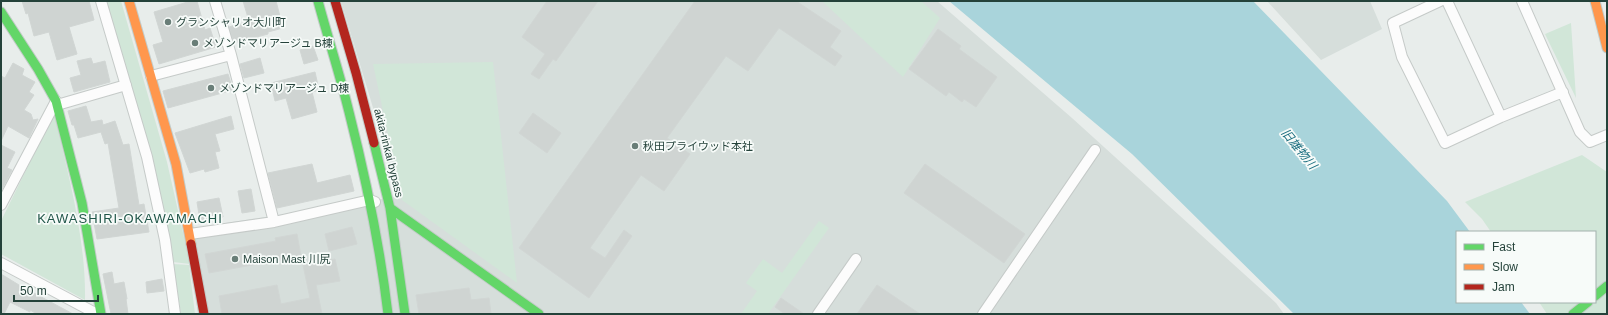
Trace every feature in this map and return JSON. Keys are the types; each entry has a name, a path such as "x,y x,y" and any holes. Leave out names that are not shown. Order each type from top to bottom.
{"main road":[{"path":"130,1 176,164 204,314"},
{"path":"318,1 353,126 370,200 383,271 388,314"},
{"name":"akita-rinkai bypass","path":"335,1 356,74 390,208 405,314"},
{"path":"1594,1 1607,48"},
{"path":"2,15 38,69 56,103 82,203 101,314"},
{"path":"390,208 538,314"},
{"path":"1596,295 1607,286"},
{"path":"1573,314 1585,304"}],"street":[{"path":"101,1 147,157 165,240 175,314"},
{"path":"215,1 231,55 274,222"},
{"path":"1440,1 1394,23 1402,58 1445,143 1501,117 1563,92"},
{"path":"1447,1 1501,117"},
{"path":"1522,1 1580,132 1590,142 1607,135"},
{"path":"151,76 231,55"},
{"path":"1,205 56,103 126,85"},
{"path":"983,314 1095,150"},
{"path":"190,234 274,222 370,200 390,208"},
{"path":"818,314 856,259"},
{"path":"1,263 97,314"}],"shaded area":[{"path":"341,1 937,1 1072,118 1276,303 1284,314 198,314 187,229 394,197 395,181"},
{"path":"1267,1 1370,1 1382,29 1321,60"}],"green space":[{"path":"103,1 121,1 167,162 190,264 173,262"},
{"path":"822,1 921,1 940,18 903,77"},
{"path":"1571,23 1576,98 1545,34"},
{"path":"493,62 517,283 402,200 373,64"},
{"path":"54,113 75,206 83,253 85,300 1,254 1,221"},
{"path":"1582,155 1607,172 1607,314 1547,314 1540,303 1596,303 1596,231 1490,231 1482,219 1465,202"},
{"path":"819,221 829,228 768,314 741,314 757,291 746,283 763,259 782,273"},
{"path":"173,264 189,265 195,314 181,314"}],"water":[{"name":"旧雄物川","path":"949,1 1253,1 1447,201 1469,231 1456,231 1456,303 1522,303 1530,314 1294,314 1132,154"}],"building":[{"path":"22,1 89,1 94,20 69,27 77,54 57,60 49,32 34,36 28,13 26,14"},
{"path":"191,1 197,1 205,30 210,28 216,47 159,64 153,45 163,42 154,12"},
{"path":"243,1 276,1 283,28 268,32 268,34 234,43 229,27 249,21"},
{"path":"547,1 598,1 556,61 553,59 539,79 531,74 545,54 522,37"},
{"name":"秋田プライウッド本社","path":"695,1 796,1 841,31 830,47 842,56 835,66 779,28 748,71 726,56 667,138 690,154 664,191 641,175 590,248 605,258 624,230 632,236 589,298 519,248"},
{"path":"938,29 961,46 959,49 997,77 976,107 964,99 962,102 949,92 946,96 909,69"},
{"path":"313,46 318,60 304,64 300,50"},
{"path":"91,58 93,64 105,61 110,82 74,92 70,78 81,75 77,61"},
{"path":"260,58 264,73 244,78 240,64"},
{"path":"13,63 24,69 22,75 35,82 29,92 34,95 24,110 31,114 33,120 38,119 29,138 8,126 1,141 1,76 5,78"},
{"path":"315,72 319,90 312,92 317,112 292,119 286,98 275,101 271,83"},
{"path":"228,74 233,90 168,108 163,91"},
{"path":"86,106 91,122 102,120 103,125 115,121 123,145 129,144 139,205 144,204 149,232 97,239 92,212 119,208 108,143 105,144 101,132 78,138 74,125 72,125 68,111"},
{"path":"533,113 561,133 547,153 519,133"},
{"path":"231,116 234,129 215,134 220,151 215,152 219,168 205,172 204,169 190,173 175,133"},
{"path":"1,145 15,152 7,168 12,170 1,191"},
{"path":"312,164 317,183 350,175 354,191 277,208 268,173"},
{"path":"925,164 1025,234 1004,263 904,193"},
{"path":"251,189 255,211 242,213 238,191"},
{"path":"219,198 223,217 200,221 197,202"},
{"path":"352,227 357,244 329,251 325,234"},
{"path":"297,234 301,256 209,273 205,254 276,241 275,238"},
{"path":"335,259 340,281 316,285 322,314 222,314 219,296 277,285 281,304 310,298 303,265"},
{"path":"112,272 114,284 124,282 128,314 111,314 103,274"},
{"path":"1,274 73,314 37,314 10,302 4,314 1,314"},
{"path":"162,279 164,291 147,293 146,282"},
{"path":"877,285 920,314 857,314"},
{"path":"469,288 471,300 489,298 491,314 419,314 416,295"},
{"path":"781,298 804,314 785,314 775,307"}],"traffic: fast":[{"path":"318,1 361,162 377,238 388,314"},
{"path":"1,12 38,69 56,101 82,203 101,314"},
{"path":"374,143 390,208 405,314"},
{"path":"390,208 539,314"},
{"path":"1596,295 1607,286"},
{"path":"1573,314 1587,303"}],"traffic: slow":[{"path":"129,1 176,164 191,244"},
{"path":"1595,1 1607,48"}],"traffic: jam":[{"path":"335,1 374,143"},
{"path":"191,244 204,314"}],"place":[{"name":"グランシャリオ大川町","path":"168,22"},
{"name":"メゾンドマリアージュ B棟","path":"195,43"},
{"name":"メゾンドマリアージュ D棟","path":"211,88"},
{"name":"秋田プライウッド本社","path":"635,146"},
{"name":"Maison Mast 川尻","path":"235,259"}],"district":[{"name":"KAWASHIRI-OKAWAMACHI","path":"130,218"}]}
